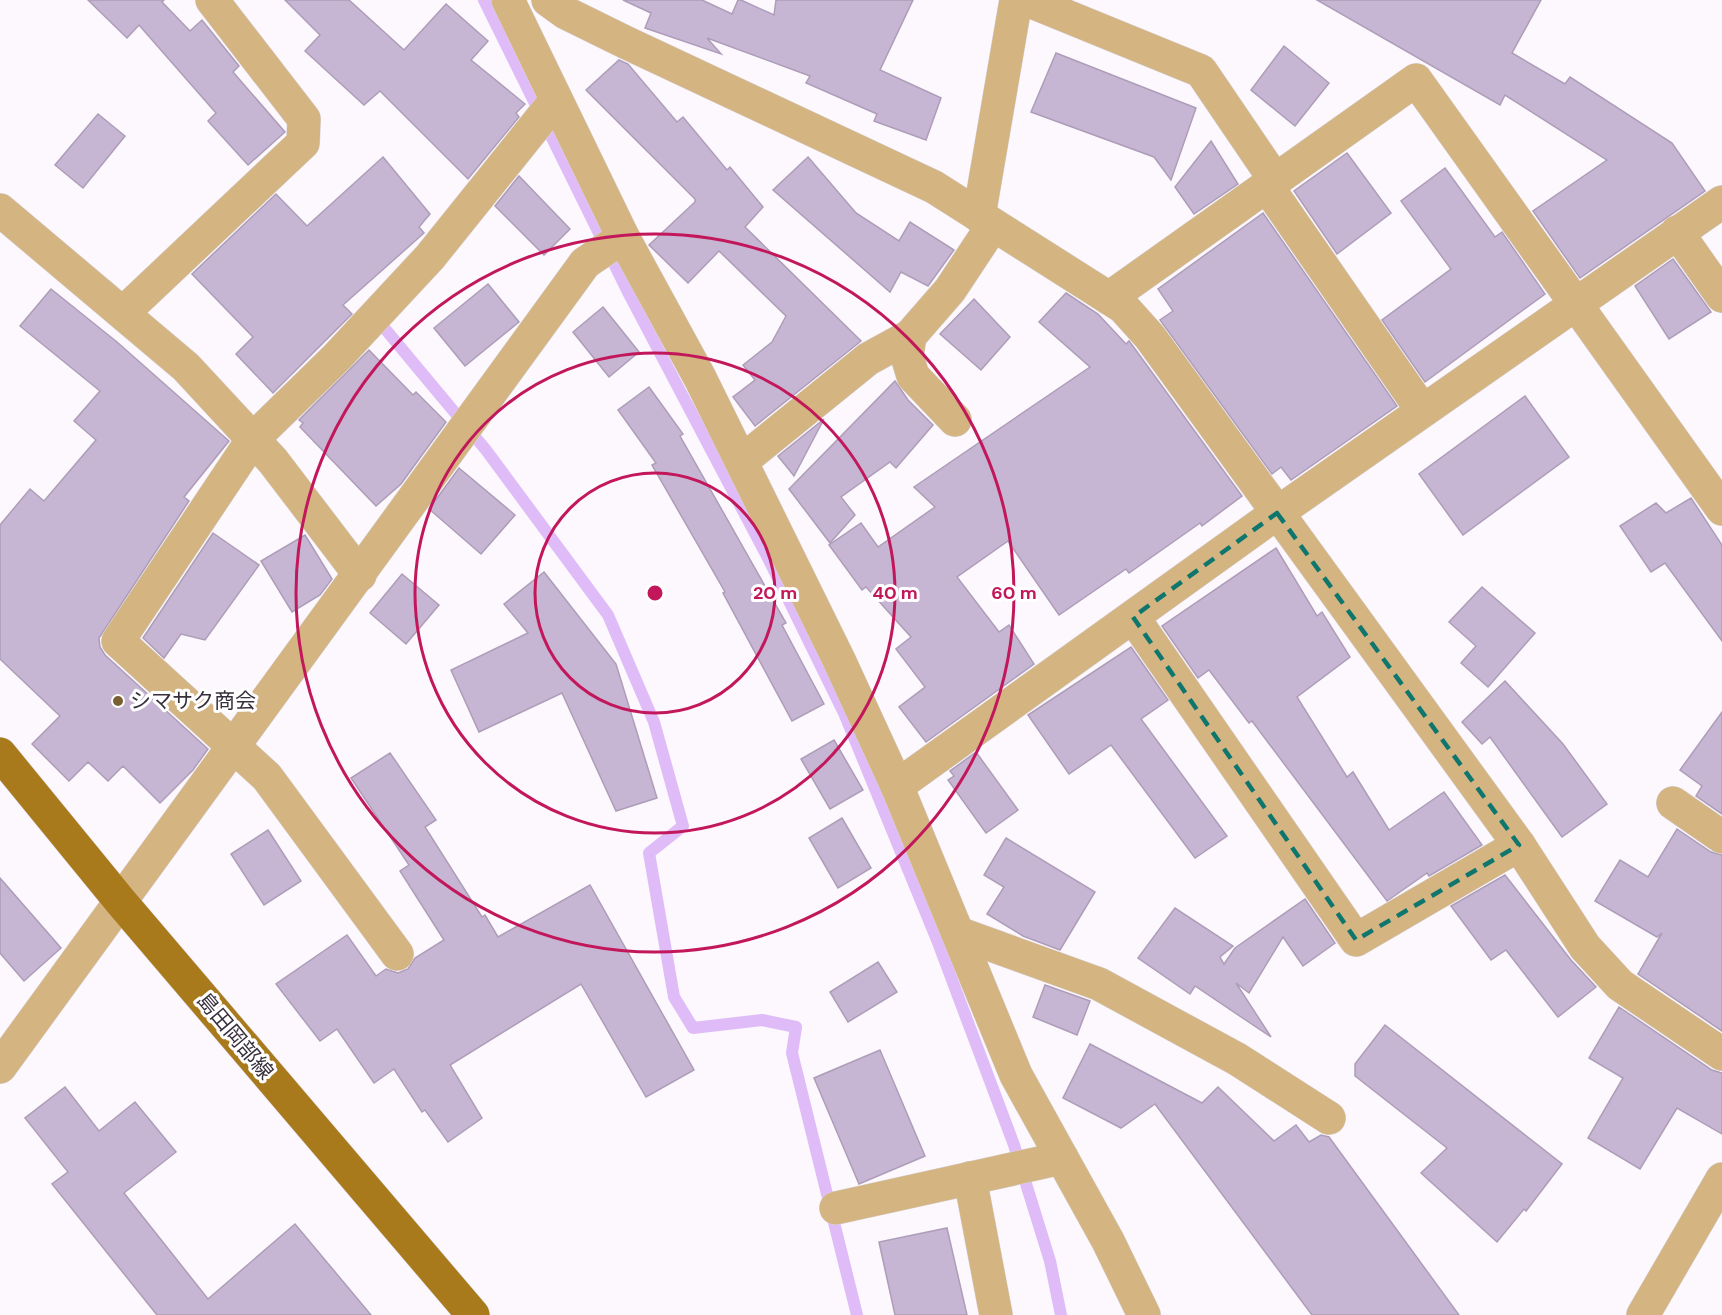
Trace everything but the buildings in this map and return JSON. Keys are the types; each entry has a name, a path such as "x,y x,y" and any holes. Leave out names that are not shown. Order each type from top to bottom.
{"main road":[{"name":"島田岡部線","path":"0,754 121,902 473,1315"}],"street":[{"path":"123,313 303,143 304,119 212,0"},
{"path":"508,0 623,237 742,461 897,786 1016,1074 1108,1241 1144,1315"},
{"path":"548,0 566,13 627,43 934,187 1123,308 1150,337 1519,845 1585,947 1620,985 1722,1054"},
{"path":"742,461 868,359 910,336 950,290 986,220 1016,0"},
{"path":"1026,0 1201,70 1271,183 1422,410"},
{"path":"1109,298 1416,80 1722,509"},
{"path":"397,954 267,777 118,641 253,439 336,358 430,257 556,100"},
{"path":"897,786 1422,410 1722,202"},
{"path":"0,210 186,367 253,439 360,575"},
{"path":"1677,232 1722,296"},
{"path":"0,1067 585,263 623,237"},
{"path":"910,336 907,356 913,376 955,420"},
{"path":"1133,616 1356,940 1519,845"},
{"path":"1673,803 1722,837"},
{"path":"958,933 1099,984 1237,1059 1329,1118"},
{"path":"836,1208 1062,1158"},
{"path":"970,1178 996,1315"},
{"path":"1643,1315 1713,1214 1722,1179"}],"highlighted area":[{"path":"1277,513 1519,845 1356,940 1133,617"}],"waterway":[{"path":"484,0 629,294 769,560 844,713 937,940 1014,1145 1050,1261 1061,1315"},
{"path":"386,330 486,450 608,615 654,722 683,826 649,853 674,997 693,1028 762,1020 796,1027 792,1053 857,1315"}],"place":[{"name":"シマサク商会","path":"118,701"}]}
